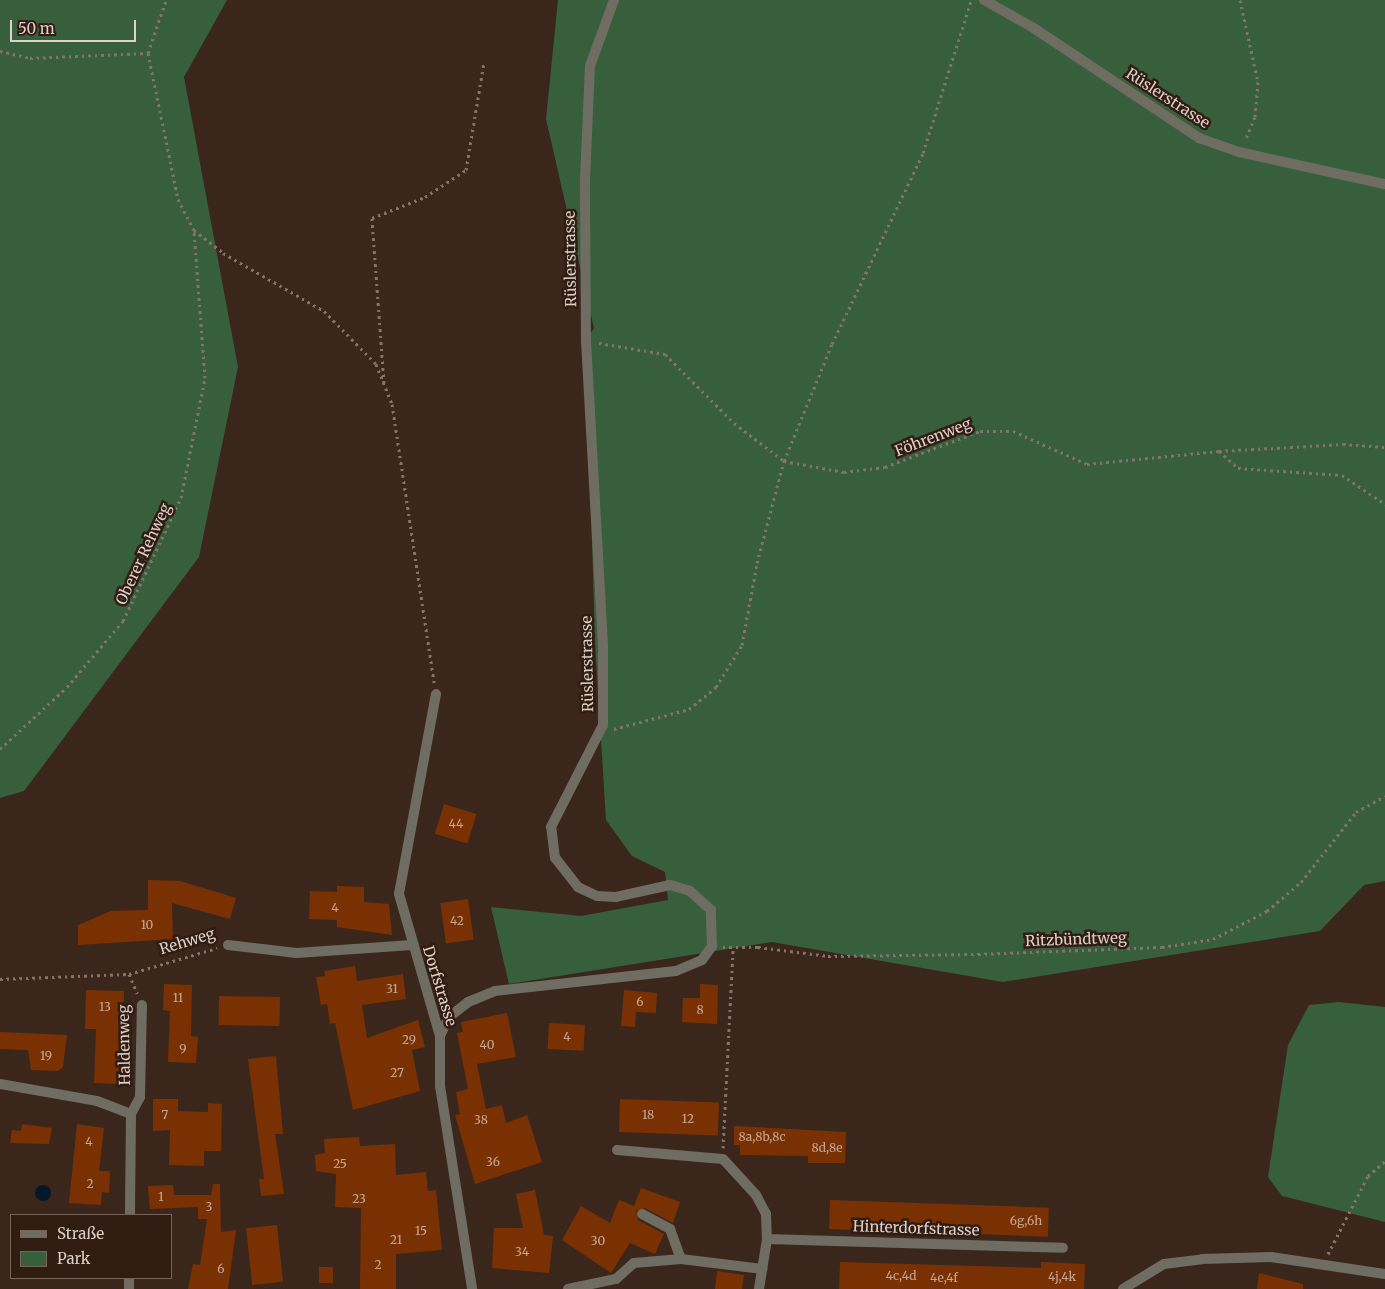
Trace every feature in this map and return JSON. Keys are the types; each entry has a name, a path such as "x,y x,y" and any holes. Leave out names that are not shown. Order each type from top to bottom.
{"street":[{"name":"Rüslerstrasse","path":"614,0 590,74 584,180 586,341 603,645 604,725 551,828 555,858 571,881 597,896 616,897 670,885 690,890 710,910 712,946"},
{"name":"Rüslerstrasse","path":"984,0 1032,27 1199,138 1239,152 1385,184"},
{"name":"Dorfstrasse","path":"436,694 399,894 412,945 440,1036 442,1104 472,1289"},
{"name":"Rehweg","path":"228,945 296,953 412,945"},
{"path":"440,1036 449,1017 468,1002 496,991 676,971 702,960 712,946"},
{"name":"Haldenweg","path":"130,1214 131,1114 140,1097 142,1005"},
{"name":"Haldenweg","path":"0,1084 97,1101 131,1114"},
{"path":"617,1150 723,1158 756,1195 766,1214 767,1239 759,1289"},
{"path":"642,1214 670,1229 681,1260"},
{"name":"Hinterdorfstrasse","path":"767,1239 1063,1248"},
{"path":"1124,1289 1164,1264 1202,1258 1271,1257 1385,1274"},
{"path":"568,1289 616,1279 634,1262 681,1260 762,1269"}],"path":[{"path":"166,0 148,53 178,199 194,230 223,253 324,311 376,364 392,404 436,694"},
{"path":"599,734 689,709 716,687 742,645 757,563 784,462 832,344 923,153 971,0"},
{"path":"1239,152 1255,117 1258,82 1240,0"},
{"path":"0,52 30,58 148,53"},
{"path":"385,387 372,218 425,198 466,170 484,63"},
{"name":"Oberer Rehweg","path":"0,749 67,687 123,621 181,498 205,378 194,230"},
{"name":"Föhrenweg","path":"586,341 664,354 734,423 784,462 844,472 885,467 980,431 1013,431 1087,464 1219,451 1343,444 1385,446"},
{"path":"1219,451 1238,468 1342,475 1385,504"},
{"name":"Ritzbündtweg","path":"712,946 734,948 758,947 828,956 978,954 1162,947 1212,939 1267,911 1301,882 1356,812 1385,796"},
{"name":"Rehweg","path":"0,979 129,974 228,945"},
{"path":"723,1158 734,948"},
{"name":"Haldenweg","path":"129,974 142,1005"},
{"path":"1324,1266 1368,1176 1385,1161"}],"green space":[{"path":"0,0 227,0 184,77 238,367 199,557 24,791 0,798"},
{"path":"558,0 1385,0 1385,881 1364,885 1320,931 1003,982 772,942 509,984 491,907 581,916 668,900 665,872 632,856 606,820 595,643 586,341 594,328 546,119"},
{"path":"1339,1002 1385,1007 1385,1222 1282,1196 1268,1177 1288,1045 1309,1005"}],"water":[{"path":"43,1185 49,1187 51,1193 49,1199 43,1201 37,1199 35,1193 37,1187"}],"building":[{"path":"444,804 477,814 467,844 435,834"},
{"path":"148,880 180,881 236,898 230,919 172,903 173,939 78,945 78,925 111,911 148,910"},
{"path":"337,886 364,887 364,902 389,904 392,935 337,927 337,920 309,919 310,891 337,892"},
{"path":"468,899 474,940 446,943 440,903"},
{"path":"355,966 357,981 403,974 406,999 362,1005 367,1038 418,1020 425,1047 412,1050 420,1091 353,1110 335,1023 330,1024 327,1004 321,1005 316,977 325,976 324,971"},
{"path":"164,984 192,985 191,1036 198,1037 196,1063 168,1062 170,1011 163,1010"},
{"path":"700,984 718,985 717,1024 682,1022 683,998 700,998"},
{"path":"86,990 124,991 123,1047 126,1047 120,1084 94,1083 96,1029 85,1029"},
{"path":"624,990 657,993 656,1013 636,1012 635,1027 621,1026"},
{"path":"219,996 280,997 279,1026 218,1025"},
{"path":"507,1013 516,1057 477,1064 486,1109 502,1105 506,1123 527,1115 542,1162 475,1184 455,1115 460,1114 456,1092 468,1089 457,1033 463,1032 461,1022"},
{"path":"549,1023 585,1025 584,1051 548,1049"},
{"path":"0,1032 67,1035 63,1067 58,1071 31,1070 28,1050 0,1049"},
{"path":"276,1056 283,1134 275,1134 284,1194 261,1196 259,1179 264,1179 248,1059"},
{"path":"153,1099 178,1099 178,1111 208,1112 208,1103 222,1104 221,1151 204,1151 204,1166 169,1165 170,1130 153,1131"},
{"path":"620,1099 719,1102 718,1135 619,1132"},
{"path":"22,1124 52,1128 49,1144 10,1143 12,1130 21,1131"},
{"path":"77,1124 104,1128 99,1171 110,1171 109,1193 102,1192 101,1205 69,1203"},
{"path":"734,1126 846,1132 845,1163 808,1163 808,1156 740,1155 740,1145 734,1145"},
{"path":"359,1137 360,1146 395,1144 396,1175 426,1172 428,1191 436,1190 442,1250 396,1254 396,1289 360,1289 361,1208 335,1207 336,1174 316,1171 315,1155 325,1153 324,1139"},
{"path":"213,1184 220,1184 221,1232 236,1230 228,1289 188,1289 193,1264 200,1265 207,1219 198,1219 198,1207 150,1209 148,1186 173,1185 174,1195 211,1195"},
{"path":"641,1188 680,1202 673,1223 645,1208 636,1211 638,1220 664,1234 655,1254 630,1243 611,1273 562,1240 581,1206 610,1223 619,1200 634,1206"},
{"path":"535,1190 544,1235 553,1236 549,1273 492,1268 494,1228 523,1228 516,1194"},
{"path":"830,1200 1049,1208 1048,1237 829,1229"},
{"path":"277,1225 283,1282 252,1285 246,1228"},
{"path":"840,1262 1041,1268 1041,1262 1085,1264 1084,1289 839,1289"},
{"path":"319,1267 333,1267 333,1283 319,1283"},
{"path":"717,1271 744,1275 742,1289 715,1289"},
{"path":"1259,1273 1303,1284 1303,1289 1257,1289"}]}
